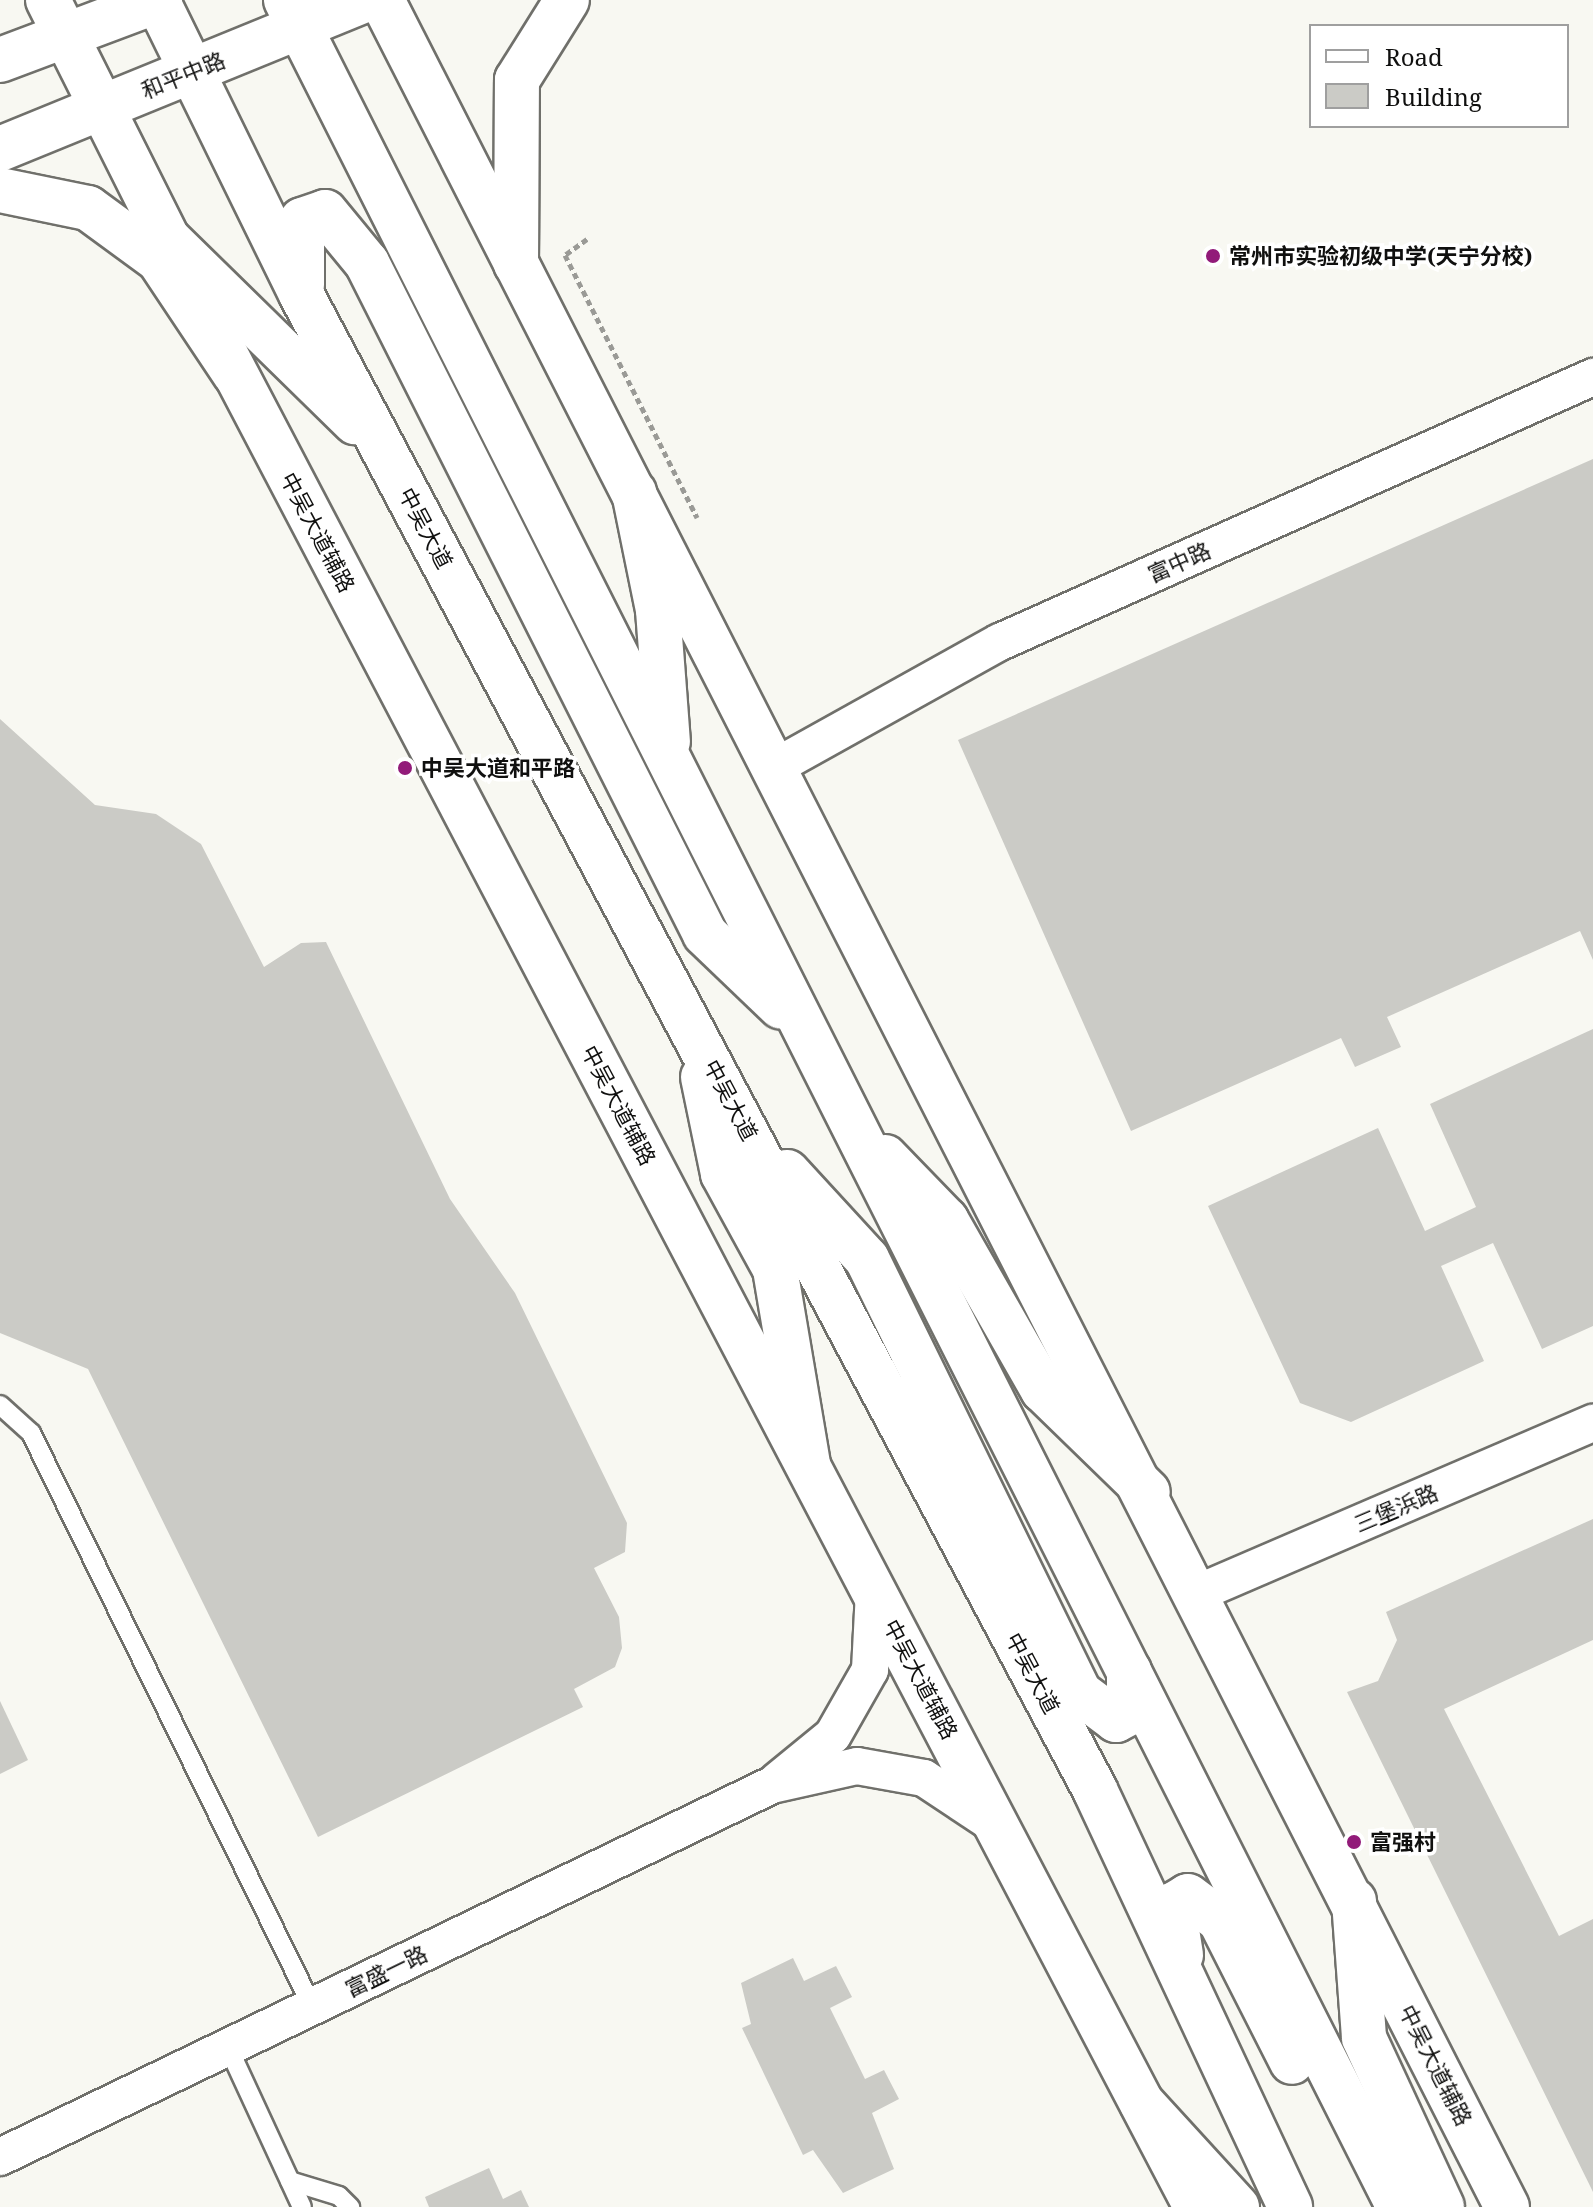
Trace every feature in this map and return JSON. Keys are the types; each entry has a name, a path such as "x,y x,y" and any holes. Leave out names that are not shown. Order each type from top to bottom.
{"main road":[{"path":"0,60 57,18 158,0"},
{"name":"中吴大道","path":"158,0 301,294 1095,1790 1290,2207"},
{"name":"和平中路","path":"0,149 192,71 293,14 366,0"},
{"name":"中吴大道辅路","path":"382,0 1200,1592 1507,2207"},
{"path":"516,264 517,80 567,0"},
{"path":"293,14 1399,2207"},
{"name":"中吴大道辅路","path":"57,18 235,374 1196,2207"},
{"path":"0,190 88,208 159,260 235,374"},
{"path":"301,294 302,220 325,212 367,263 705,934 805,1030"},
{"path":"168,239 386,452"},
{"path":"634,492 658,610 670,764"},
{"path":"693,1028 723,1174 775,1269 808,1464"},
{"path":"853,1125 946,1220 1043,1390 1148,1492"},
{"path":"745,1126 867,1259 1080,1693 1116,1720 1129,1713 1129,1671"},
{"path":"1185,1977 1173,1905 1188,1896 1220,1920 1366,2207"},
{"path":"1354,1901 1364,2038 1442,2207"},
{"path":"1142,2103 1237,2207"}],"street":[{"name":"富中路","path":"775,767 1000,642 1593,377"},
{"name":"三堡浜路","path":"1200,1592 1593,1423"},
{"path":"772,1785 833,1735 870,1670 874,1590"},
{"path":"772,1785 857,1766 924,1778 1000,1828"},
{"name":"富盛一路","path":"0,2157 772,1785"}],"lane":[{"path":"0,1405 31,1433 312,2006"},
{"path":"228,2047 302,2207"},
{"path":"290,2181 339,2196 350,2207"}],"path":[{"path":"587,239 565,255 704,532"}],"building":[{"path":"1593,459 1593,960 1580,931 1387,1017 1401,1047 1355,1067 1341,1038 1131,1131 958,740"},
{"path":"0,719 95,805 156,814 201,844 264,967 301,943 326,942 450,1199 515,1293 627,1523 625,1552 594,1568 619,1617 622,1648 615,1667 574,1689 583,1707 318,1837 88,1369 0,1333"},
{"path":"1593,1029 1593,1326 1542,1349 1493,1243 1441,1266 1484,1361 1351,1422 1300,1403 1208,1206 1378,1128 1425,1231 1476,1207 1430,1104"},
{"path":"1593,1519 1593,1640 1444,1709 1559,1936 1593,1919 1593,2192 1347,1692 1378,1681 1397,1640 1386,1612"},
{"path":"0,1701 28,1760 0,1774"},
{"path":"793,1958 804,1981 836,1966 852,1997 830,2008 865,2079 884,2070 899,2099 872,2113 894,2169 843,2193 813,2150 803,2155 742,2028 751,2024 741,1983"},
{"path":"489,2168 503,2199 521,2190 529,2207 429,2207 425,2197"}],"place":[{"name":"常州市实验初级中学(天宁分校)","path":"1213,256"},
{"name":"中吴大道和平路","path":"405,768"},
{"name":"富强村","path":"1354,1842"}]}
